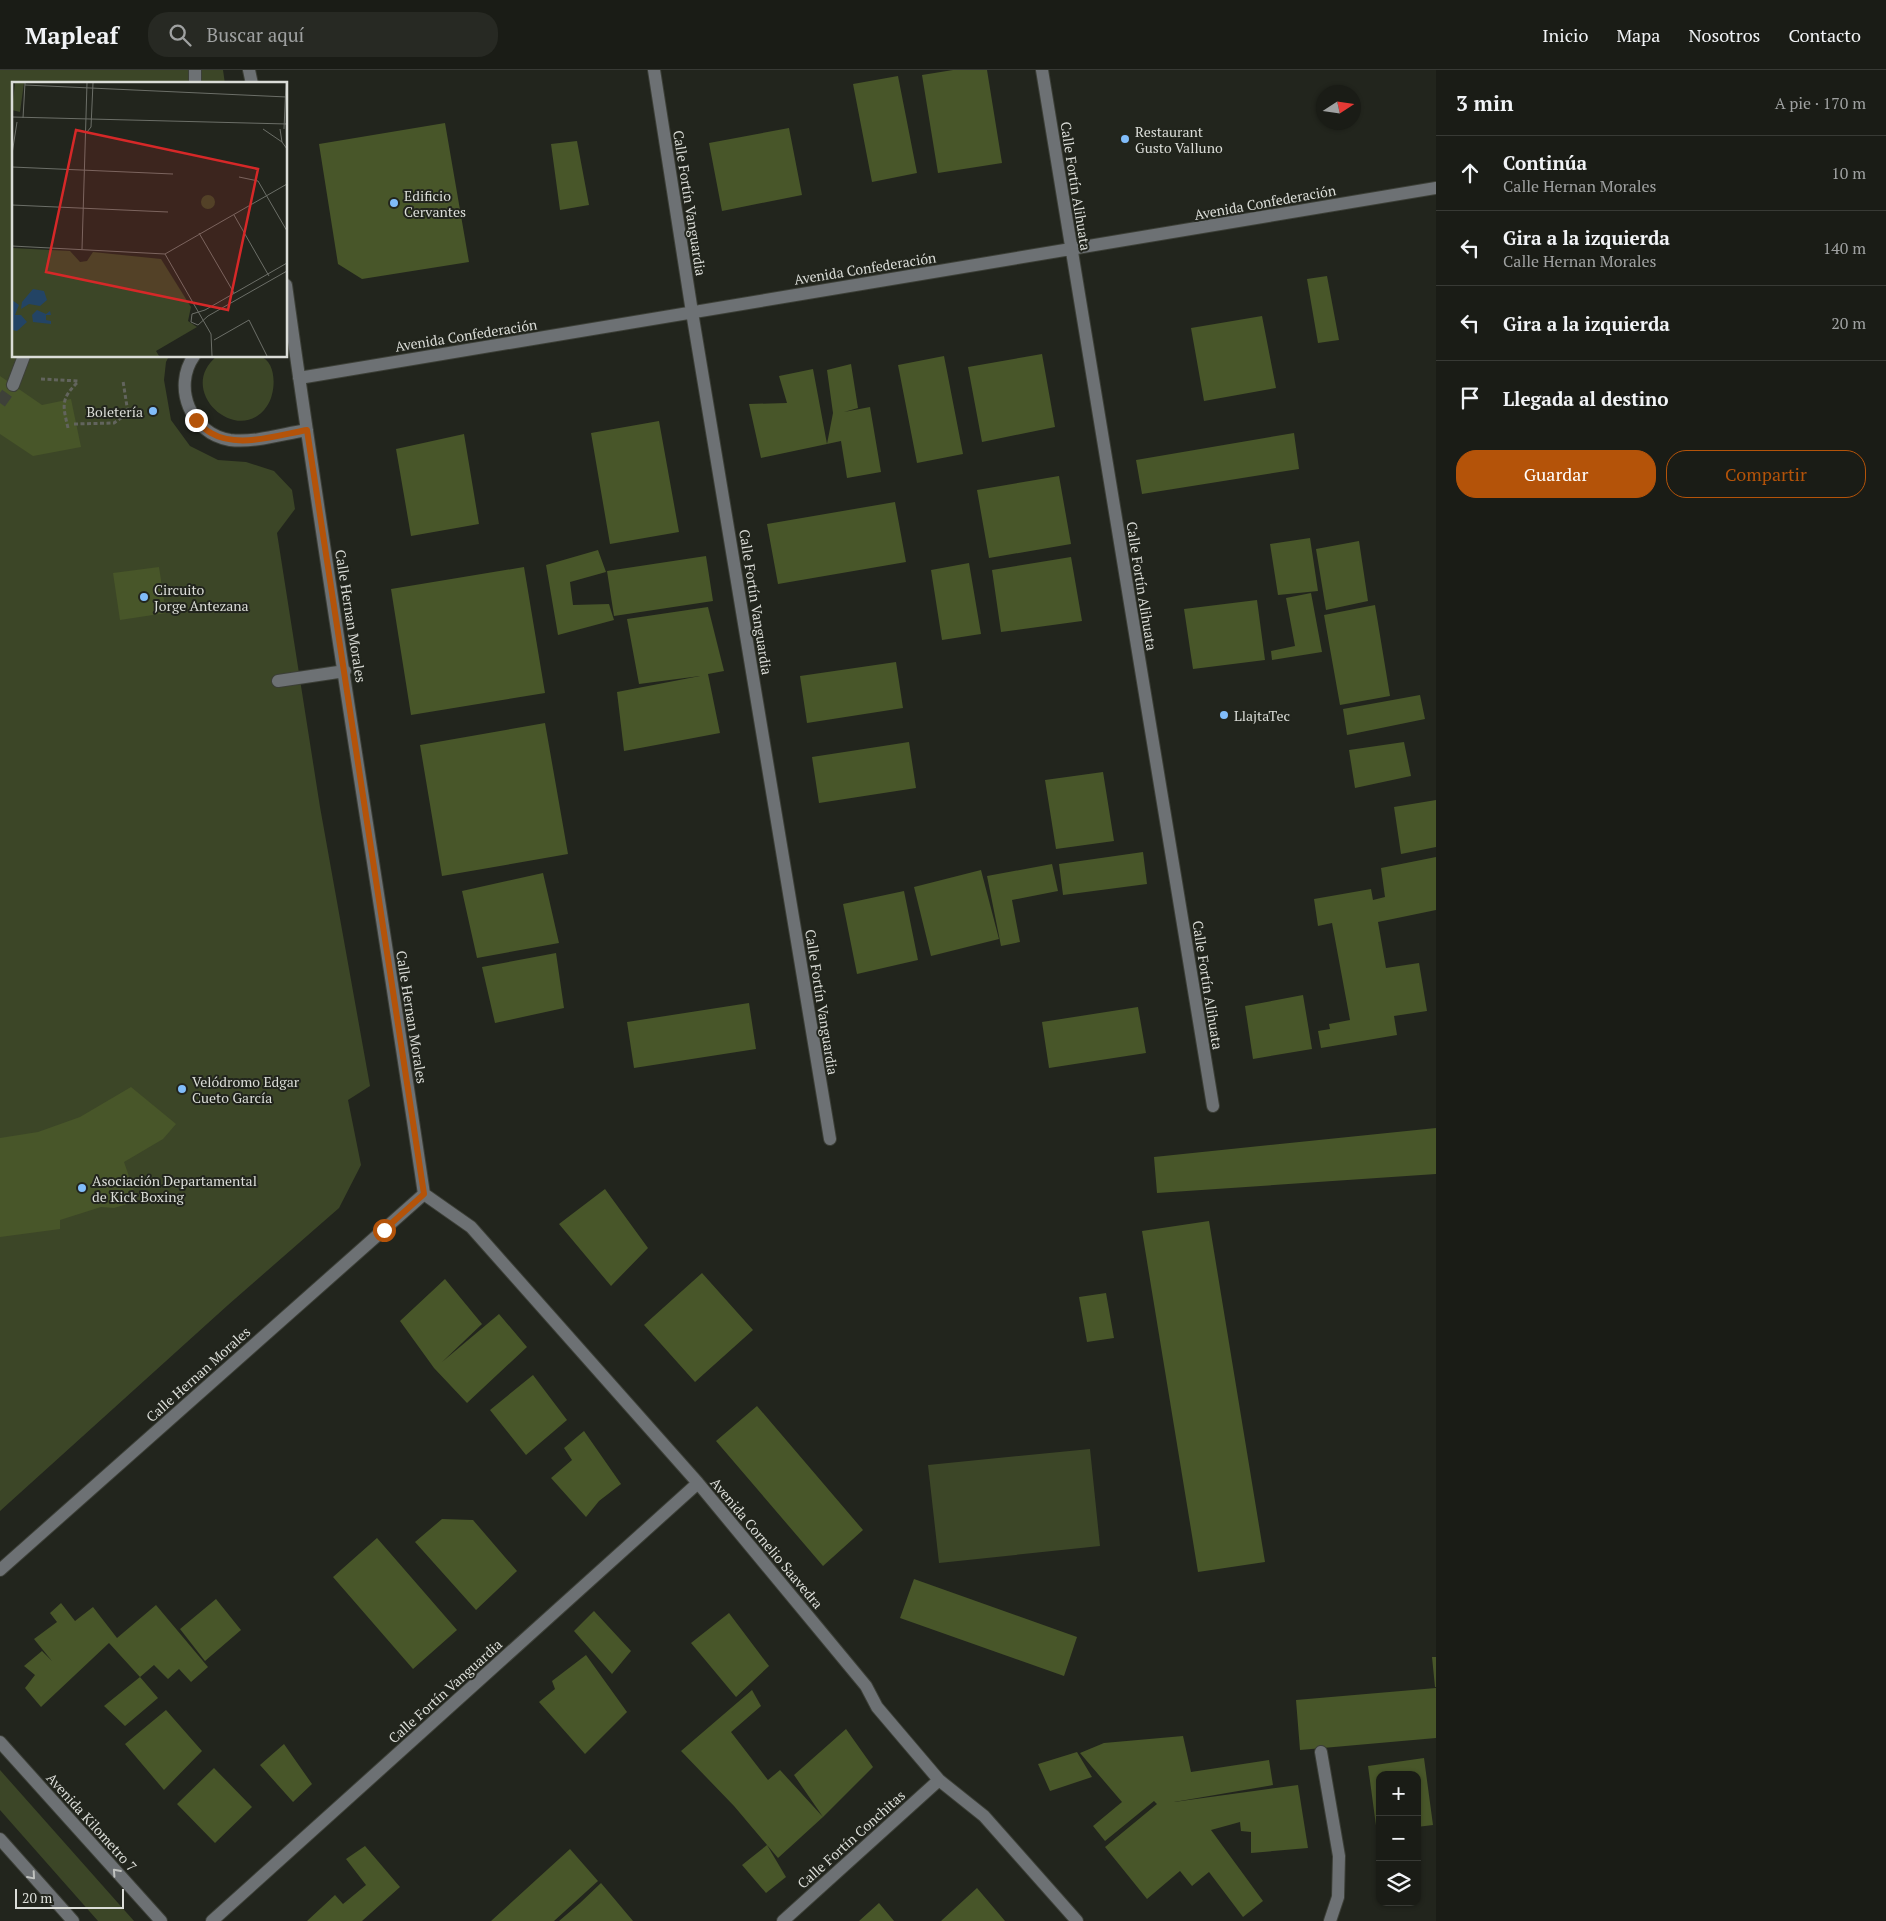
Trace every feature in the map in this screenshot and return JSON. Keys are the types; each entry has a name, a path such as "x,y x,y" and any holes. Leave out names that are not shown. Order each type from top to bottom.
{"street":[{"name":"Calle Fortín Vanguardia","path":"654,70 692,312 830,1139"},
{"name":"Calle Fortín Alihuata","path":"1042,70 1213,1106"},
{"name":"Avenida Confederación","path":"300,378 1436,188"},
{"name":"Calle Hernan Morales","path":"0,1570 424,1194 300,378 288,311"},
{"path":"13,385 23,358"},
{"path":"193,358 189,364 184,383 186,402 196,420 210,433 228,440 248,440 307,430"},
{"path":"278,681 345,672"},
{"name":"Avenida Cornelio Saavedra","path":"424,1194 471,1227 698,1483 866,1686 877,1707 939,1780 984,1816 1077,1921"},
{"name":"Calle Fortín Vanguardia","path":"212,1921 698,1483"},
{"name":"Avenida Kilometro 7","path":"0,1742 161,1921"},
{"path":"1322,1752 1339,1856 1338,1897 1330,1921"},
{"name":"Calle Fortín Conchitas","path":"783,1921 939,1780"},
{"path":"0,1839 72,1921"}],"path":[{"path":"68,428 64,409 66,394 78,381"},
{"path":"74,424 114,423 128,413 123,381"}],"green space":[{"name":"Velódromo Edgar Cueto García","path":"0,70 223,70 225,82 12,82 12,358 168,358 164,380 171,420 190,446 218,460 246,462 274,471 292,490 295,509 277,533 320,807 370,1086 348,1100 361,1165 339,1208 228,1305 0,1511"},
{"path":"215,358 263,358 270,364 274,378 270,401 255,417 241,421 228,418 215,410 207,398 203,384 206,370"},
{"path":"1090,1449 1100,1546 939,1563 928,1465"},
{"path":"0,1770 134,1921 98,1921 0,1810"}],"building":[{"path":"953,70 987,70 1002,163 938,173 922,75"},
{"path":"898,76 917,173 872,182 853,84"},
{"name":"Edificio Cervantes","path":"445,123 469,262 362,279 338,264 319,144"},
{"path":"789,128 802,195 722,211 709,143"},
{"path":"577,141 589,205 560,210 551,144"},
{"path":"1327,276 1339,340 1318,343 1307,279"},
{"path":"1262,316 1276,388 1204,401 1191,328"},
{"path":"1042,354 1055,427 982,442 968,367"},
{"path":"944,356 963,454 917,463 898,365"},
{"path":"851,364 858,408 844,412 870,407 881,472 847,478 841,441 827,444 833,413 827,370"},
{"path":"813,369 827,444 761,458 749,404 787,403 779,376"},
{"path":"0,376 42,405 71,399 81,447 33,456 0,434"},
{"path":"659,421 679,532 610,544 591,433"},
{"path":"1294,433 1299,469 1142,494 1136,460"},
{"path":"464,434 479,524 411,536 396,449"},
{"path":"1059,476 1071,544 989,558 977,490"},
{"path":"895,502 906,562 778,584 767,524"},
{"path":"1310,538 1318,591 1278,595 1270,544"},
{"path":"1359,541 1368,601 1326,610 1316,549"},
{"path":"598,550 606,572 570,582 573,605 609,604 614,620 558,635 546,565"},
{"path":"706,556 713,601 614,616 607,571"},
{"path":"1071,557 1082,621 1001,632 992,570"},
{"path":"969,563 981,634 942,640 931,570"},
{"path":"159,567 166,613 120,620 113,573"},
{"path":"524,567 545,693 411,715 391,589"},
{"path":"1311,593 1322,652 1272,660 1271,651 1295,646 1286,598"},
{"path":"1257,600 1265,660 1193,669 1184,609"},
{"path":"1375,605 1390,696 1340,705 1324,615"},
{"path":"708,607 724,671 708,674 720,733 624,751 617,692 700,676 639,684 627,619"},
{"path":"896,662 903,708 807,723 800,676"},
{"path":"1420,695 1425,719 1347,735 1343,709"},
{"path":"545,723 568,854 442,876 420,745"},
{"path":"909,742 916,788 819,803 812,757"},
{"path":"1404,742 1411,776 1355,788 1349,750"},
{"path":"1103,772 1114,841 1056,849 1045,780"},
{"path":"1436,800 1436,847 1401,854 1394,807"},
{"path":"1143,852 1147,884 1063,895 1059,864"},
{"path":"1436,857 1436,910 1378,922 1386,968 1419,963 1427,1011 1394,1016 1397,1035 1321,1048 1318,1031 1330,1029 1329,1024 1350,1020 1332,923 1318,926 1314,899 1371,889 1373,900 1385,897 1381,868"},
{"path":"1052,864 1058,891 1012,900 1020,942 1001,946 987,876"},
{"path":"981,870 999,939 931,956 914,887"},
{"path":"543,873 559,943 477,958 462,891"},
{"path":"904,891 918,960 857,974 843,904"},
{"path":"556,953 564,1008 495,1023 482,967"},
{"path":"1303,995 1312,1049 1253,1059 1245,1006"},
{"path":"749,1003 756,1049 634,1068 627,1022"},
{"path":"1138,1007 1146,1053 1049,1068 1042,1022"},
{"path":"131,1087 176,1124 163,1139 124,1162 135,1194 127,1204 114,1208 101,1207 60,1220 60,1229 0,1237 0,1138 38,1132 80,1117"},
{"path":"1436,1128 1436,1174 1157,1193 1154,1157"},
{"path":"605,1189 648,1248 611,1286 559,1224"},
{"path":"1209,1221 1265,1562 1198,1572 1142,1231"},
{"path":"702,1273 753,1330 695,1382 644,1325"},
{"path":"445,1279 482,1324 442,1362 499,1314 527,1347 467,1403 434,1368 400,1321"},
{"path":"1106,1293 1114,1338 1087,1342 1079,1297"},
{"path":"533,1375 567,1420 526,1455 490,1410"},
{"path":"757,1406 863,1530 823,1566 716,1441"},
{"path":"584,1431 621,1484 599,1501 586,1517 551,1478 572,1460 564,1448"},
{"path":"442,1519 473,1520 517,1571 476,1610 415,1542"},
{"path":"377,1538 457,1630 413,1669 333,1577"},
{"path":"914,1579 1077,1637 1064,1676 900,1618"},
{"path":"216,1599 241,1630 205,1661 180,1629"},
{"path":"61,1603 75,1621 93,1607 117,1638 156,1605 208,1667 191,1682 179,1669 168,1679 154,1665 140,1677 109,1643 41,1707 25,1688 35,1675 24,1666 42,1651 52,1661 34,1639 57,1622 50,1613"},
{"path":"594,1611 631,1651 612,1674 574,1631"},
{"path":"729,1613 769,1666 736,1697 691,1643"},
{"path":"586,1655 627,1712 585,1754 539,1702 555,1689 552,1681"},
{"path":"1432,1657 1436,1657 1436,1687 1435,1687"},
{"path":"140,1677 158,1698 125,1726 104,1706"},
{"path":"1436,1688 1436,1738 1300,1750 1296,1700"},
{"path":"752,1690 761,1706 731,1732 768,1780 780,1770 823,1817 778,1858 734,1806 681,1751"},
{"path":"166,1710 202,1751 164,1790 125,1744"},
{"path":"846,1729 873,1767 823,1817 794,1775"},
{"path":"1183,1736 1191,1772 1269,1760 1273,1785 1174,1802 1298,1785 1308,1848 1251,1853 1251,1832 1241,1831 1240,1822 1211,1830 1263,1901 1243,1917 1209,1872 1192,1886 1180,1871 1147,1899 1105,1847 1157,1804 1154,1801 1105,1841 1093,1826 1122,1802 1080,1753 1104,1743"},
{"path":"284,1744 312,1784 293,1802 260,1765"},
{"path":"1077,1752 1092,1777 1050,1791 1038,1764"},
{"path":"1424,1758 1433,1825 1421,1826 1421,1771 1376,1771 1376,1826 1368,1766"},
{"path":"214,1768 252,1807 215,1843 177,1804"},
{"path":"767,1845 786,1877 766,1893 742,1865"},
{"path":"365,1846 400,1887 362,1921 307,1921 335,1895 343,1904 366,1885 346,1859"},
{"path":"570,1849 598,1881 554,1921 491,1921"},
{"path":"601,1883 633,1921 559,1921 580,1903"},
{"path":"977,1888 1005,1921 941,1921"},
{"path":"879,1903 894,1921 859,1921"}],"tunnel":[{"path":"0,403 13,385"}],"place":[{"name":"Restaurant Gusto Valluno","path":"1125,139"},
{"name":"Edificio Cervantes","path":"394,203"},
{"name":"Boletería","path":"153,411"},
{"name":"Circuito Jorge Antezana","path":"144,597"},
{"name":"LlajtaTec","path":"1224,715"},
{"name":"Velódromo Edgar Cueto García","path":"182,1089"},
{"name":"Asociación Departamental de Kick Boxing","path":"82,1188"}],"route":[{"path":"196,420 210,433 228,440 248,440 307,430 314,486 345,672 424,1194 384,1230"}]}
